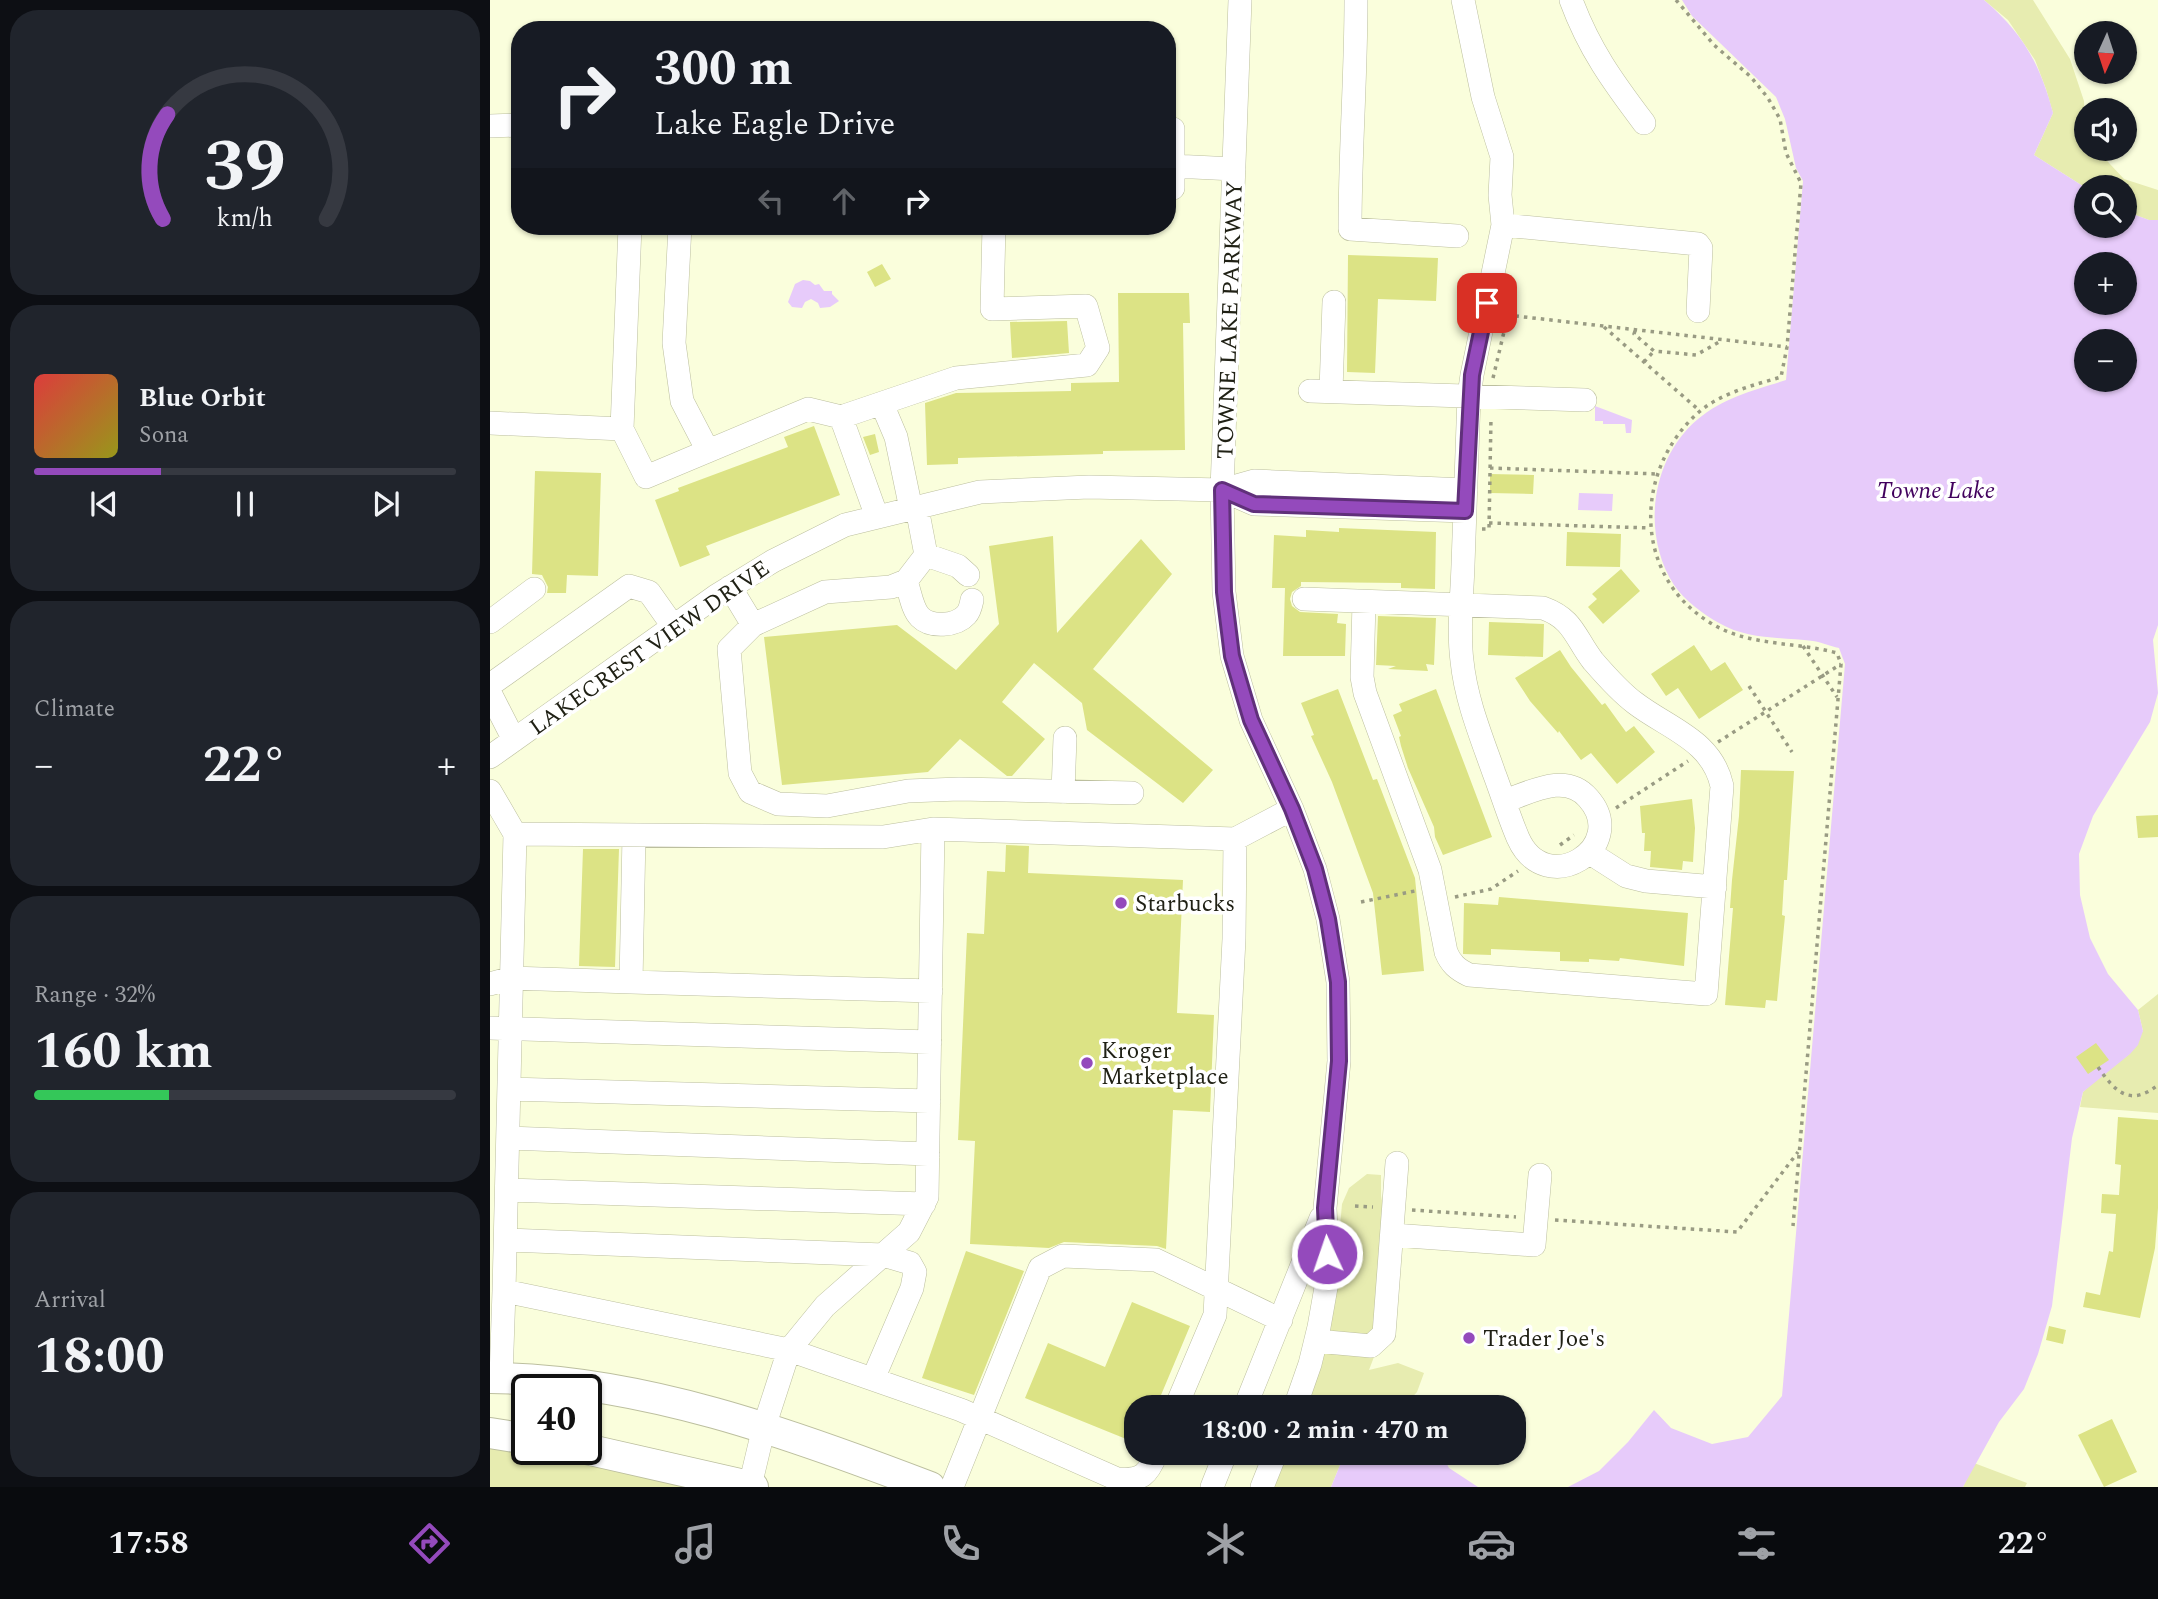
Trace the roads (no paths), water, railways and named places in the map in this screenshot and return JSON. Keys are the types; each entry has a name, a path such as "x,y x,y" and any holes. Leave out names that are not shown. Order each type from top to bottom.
{"main road":[{"path":"496,1378 579,1385 666,1401 764,1427 846,1454 930,1487"},
{"path":"490,1433 511,1436"},
{"path":"602,1453 752,1487"}],"street":[{"name":"TOWNE LAKE PARKWAY","path":"1240,0 1222,490 1224,592 1232,656 1251,720 1292,809 1315,869 1328,919 1338,982 1339,1061 1325,1208 1328,1276 1316,1341 1299,1395"},
{"path":"1356,0 1356,86 1350,154 1350,229 1457,236"},
{"path":"1463,0 1483,97 1502,157 1500,195 1503,225 1493,310 1477,396 1466,501 1462,605 1462,660 1466,689 1505,801 1519,840 1529,855 1543,864 1561,867 1576,863 1590,853 1599,837 1600,819 1594,804 1583,792 1566,785 1546,786 1505,801"},
{"path":"1571,0 1583,33 1609,76 1644,123"},
{"path":"490,126 511,125"},
{"path":"1176,176 1234,169"},
{"path":"1503,225 1698,244 1702,248 1698,311"},
{"path":"630,235 622,429 646,477 808,409 841,417 956,378 1087,365 1098,348 1086,306 992,309 994,235"},
{"path":"680,235 674,343 682,401 708,451"},
{"path":"1334,302 1320,391 1585,400"},
{"path":"882,404 896,437 926,555"},
{"path":"841,417 877,517"},
{"path":"490,423 622,429"},
{"name":"LAKECREST VIEW DRIVE","path":"490,757 730,587 773,561 845,525 980,492 1088,487 1222,490"},
{"path":"1222,490 1254,504 1466,501"},
{"path":"926,555 958,566 968,575"},
{"path":"926,555 906,581 891,587 825,593 753,625 729,649 740,773 750,792 778,804 827,806 908,791 959,789 1132,793"},
{"path":"906,581 920,617 929,623 945,625 960,620 966,615 972,600"},
{"path":"490,685 629,586 649,592 673,626"},
{"path":"730,587 753,625"},
{"path":"490,622 534,589"},
{"path":"1304,599 1543,608 1557,613 1569,622 1591,659 1634,703 1704,751 1719,771 1722,786 1706,994 1469,975 1450,962 1430,870 1365,693 1362,677 1364,602"},
{"path":"490,693 514,740"},
{"path":"1063,792 1065,738"},
{"path":"490,791 515,834 501,981 500,1028 509,1089 505,1291 496,1378"},
{"path":"515,834 883,836 933,830 1235,839 1292,809"},
{"path":"752,1487 764,1427 789,1350 825,1306 909,1232 927,1197 933,830"},
{"path":"631,982 634,835"},
{"path":"1181,1395 1215,1315 1234,939 1235,839"},
{"path":"1590,853 1626,876 1646,881 1715,887"},
{"path":"501,981 931,991"},
{"path":"500,1028 930,1042"},
{"path":"509,1089 929,1101"},
{"path":"508,1138 928,1154"},
{"path":"1316,1341 1371,1346 1384,1334 1397,1163"},
{"path":"1393,1235 1534,1245 1539,1175"},
{"path":"507,1190 924,1204"},
{"name":"TOWNE LAKE PARKWAY","path":"1250,1395 1325,1208"},
{"path":"506,1240 883,1255 910,1263 915,1272 912,1288 873,1379"},
{"path":"952,1487 1040,1268 1063,1256 1156,1260 1281,1320"},
{"path":"505,1291 789,1350 961,1410 1116,1479 1130,1480 1143,1476 1152,1465"},
{"path":"1212,1487 1221,1465"},
{"path":"1262,1487 1271,1465"}],"water":[{"name":"Towne Lake","path":"1682,0 1984,0 2020,37 2042,79 2053,113 2034,155 2074,180 2074,238 2137,238 2137,216 2158,220 2158,625 2153,640 2158,693 2150,722 2093,816 2079,854 2080,895 2090,938 2108,974 2138,1010 2143,1031 2138,1045 2130,1054 2083,1092 2072,1138 2052,1306 2038,1354 2024,1389 1999,1422 1963,1487 1568,1487 1599,1471 1628,1442 1654,1410 1671,1428 1712,1444 1748,1437 1782,1396 1845,664 1839,648 1813,641 1741,632 1719,623 1688,601 1674,585 1664,565 1657,543 1655,520 1661,475 1682,435 1718,405 1786,380 1803,181 1796,168 1785,119 1776,97 1692,16"},
{"path":"803,280 819,284 824,291 832,291 839,301 830,307 820,308 818,303 811,299 805,302 802,308 792,307 788,302 795,284"},
{"path":"1595,406 1632,420 1631,433 1626,433 1625,424 1603,424 1603,421 1595,421"},
{"path":"1579,493 1613,494 1612,511 1578,510"},
{"path":"1340,1465 1447,1465 1478,1487 1331,1487"}],"place":[{"name":"Starbucks","path":"1121,903"},
{"name":"Kroger Marketplace","path":"1087,1063"},
{"name":"Trader Joe's","path":"1469,1338"}]}
